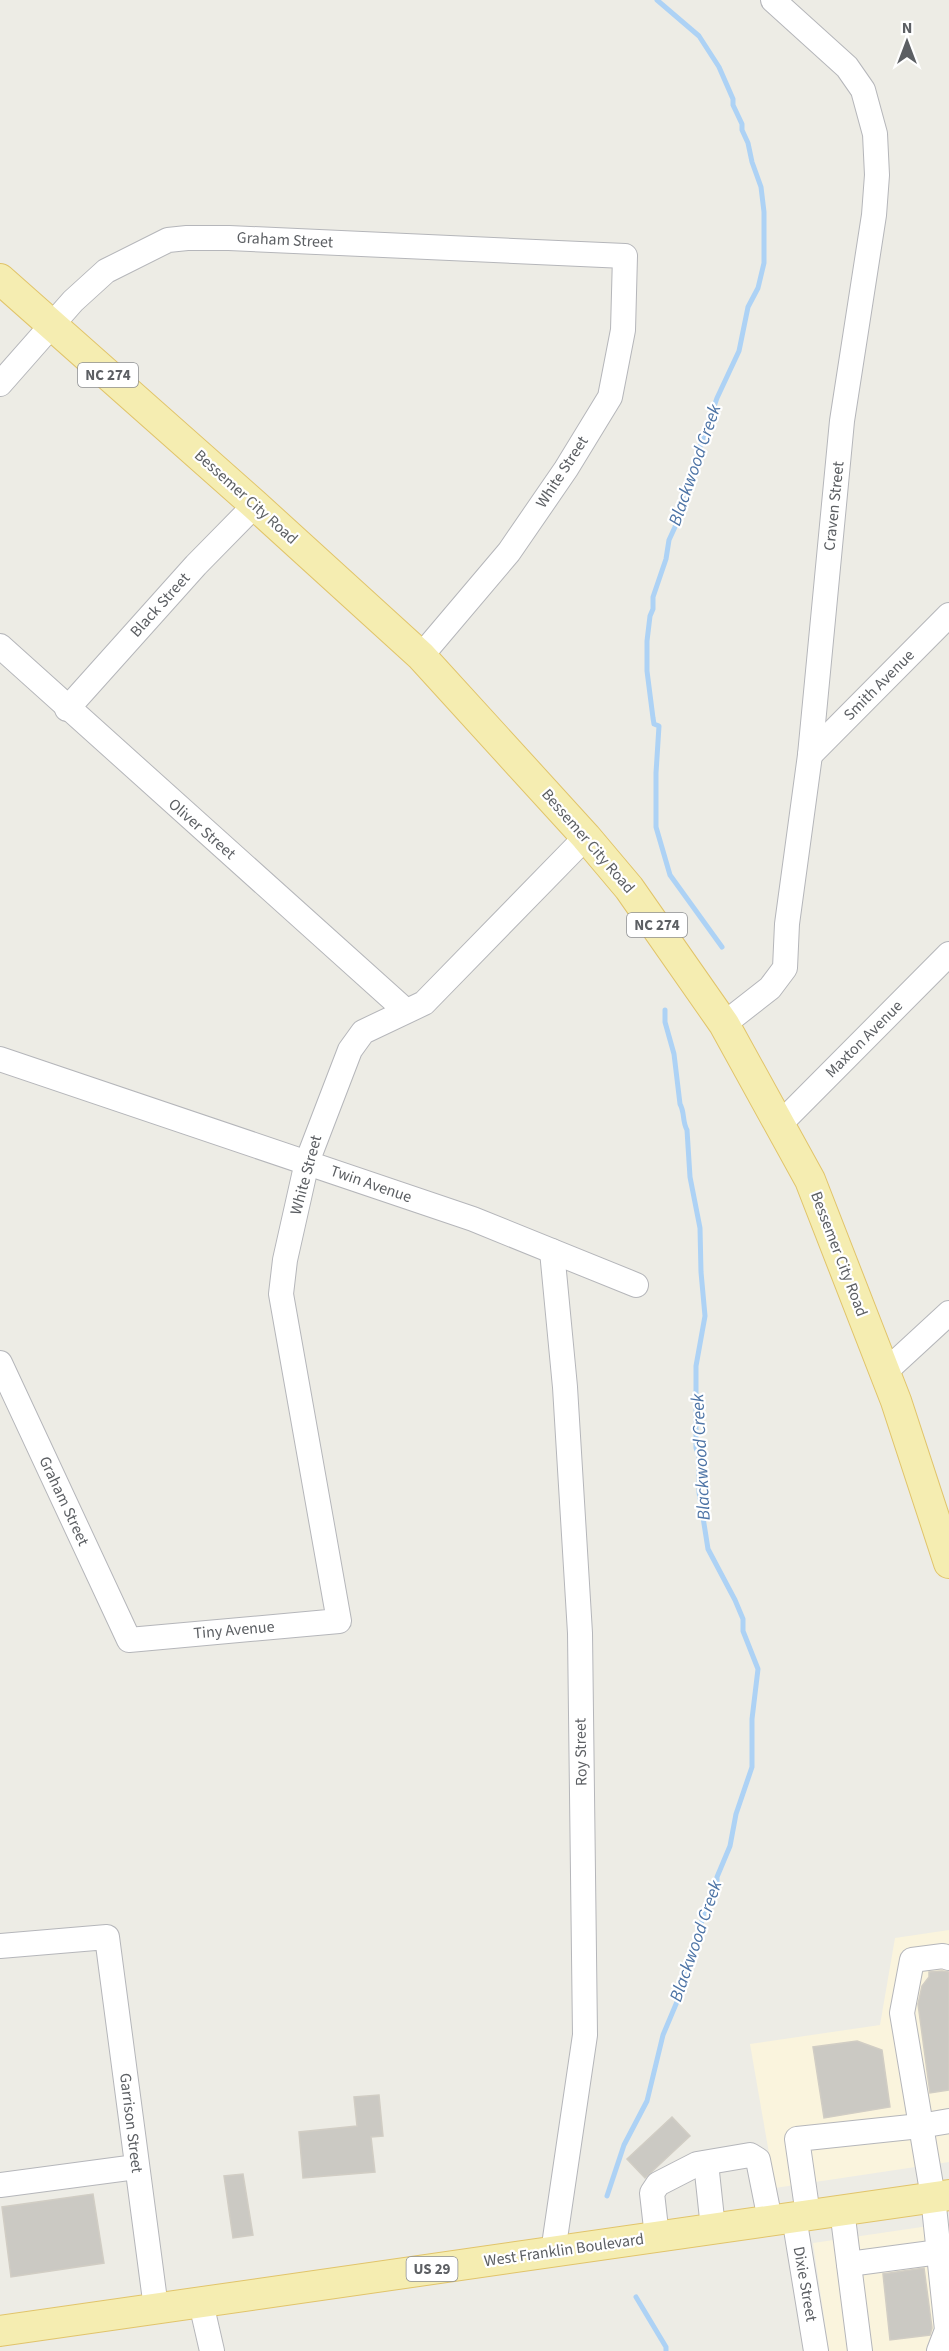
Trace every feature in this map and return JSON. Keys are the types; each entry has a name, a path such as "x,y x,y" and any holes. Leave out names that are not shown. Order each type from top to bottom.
{"main road":[{"name":"Bessemer City Road","path":"0,279 421,656 586,837 629,888 724,1024 810,1180 885,1372 949,1563"},
{"name":"West Franklin Boulevard","path":"0,2331 941,2196"}],"street":[{"name":"Craven Street","path":"724,1024 770,988 785,968 787,924 810,755 842,421 874,215 877,175 875,134 863,90 847,67 773,0"},
{"name":"Graham Street","path":"0,384 73,301 106,271 168,240 187,238 625,256"},
{"name":"White Street","path":"421,656 509,552 566,469 610,397 623,330 625,256"},
{"name":"Black Street","path":"67,709 196,565 255,505"},
{"name":"Smith Avenue","path":"810,755 949,615"},
{"name":"Oliver Street","path":"0,646 67,709 406,1011"},
{"name":"White Street","path":"339,1621 280,1293 307,1162 350,1050 363,1032 424,1003 586,837"},
{"name":"Maxton Avenue","path":"780,1124 949,954"},
{"name":"Twin Avenue","path":"0,1059 473,1220 636,1286"},
{"name":"Roy Street","path":"552,1251 565,1387 580,1633 585,2035 553,2252"},
{"path":"885,1372 949,1313"},
{"name":"Graham Street","path":"0,1363 129,1640"},
{"name":"Tiny Avenue","path":"129,1640 339,1621"},
{"name":"Garrison Street","path":"0,1946 107,1937 156,2308"},
{"path":"939,2351 946,2330 939,2252 941,2196 920,2126 902,2013 912,1960 942,1956 949,1958"},
{"path":"791,2217 798,2139 949,2121"},
{"path":"657,2237 652,2193 658,2184 697,2164 750,2155 758,2160 791,2217"},
{"path":"706,2163 713,2228"},
{"path":"0,2185 136,2167"},
{"path":"842,2210 860,2351"},
{"name":"Dixie Street","path":"791,2217 816,2351"},
{"path":"849,2264 939,2252"},
{"path":"201,2303 212,2351"}],"shaded area":[{"path":"949,1930 949,2162 775,2188 750,2044 880,2025 895,1938"},
{"path":"949,2223 949,2351 829,2351 813,2243"}],"building":[{"path":"929,1972 949,1972 949,2090 930,2093 918,2004 922,1986 929,1977"},
{"path":"857,2041 882,2050 890,2107 824,2118 813,2047"},
{"path":"379,2095 383,2136 371,2137 375,2172 303,2178 299,2132 357,2126 354,2097"},
{"path":"672,2117 690,2136 645,2178 627,2159"},
{"path":"243,2174 253,2235 233,2238 224,2176"},
{"path":"93,2194 104,2263 11,2277 2,2207"},
{"path":"924,2268 932,2328 930,2335 890,2340 883,2274"}],"waterway":[{"name":"Blackwood Creek","path":"657,0 699,36 719,67 748,143 761,187 764,212 764,263 758,288 748,307 739,351 717,398 669,540 666,559 653,597 647,641 647,671 653,718 654,724 659,726 656,827 670,875 722,947"},
{"name":"Blackwood Creek","path":"607,2196 624,2145 647,2101 663,2035 679,1997 682,1978 695,1946 705,1909 730,1846 736,1814 752,1767 752,1719 758,1669 743,1631 743,1619 708,1549 699,1492 699,1455 696,1448 696,1366 705,1316 700,1228 690,1177 687,1130 680,1104 674,1054 665,1022 665,1010"},
{"name":"Blackwood Creek","path":"636,2297 666,2347 666,2351"}]}
